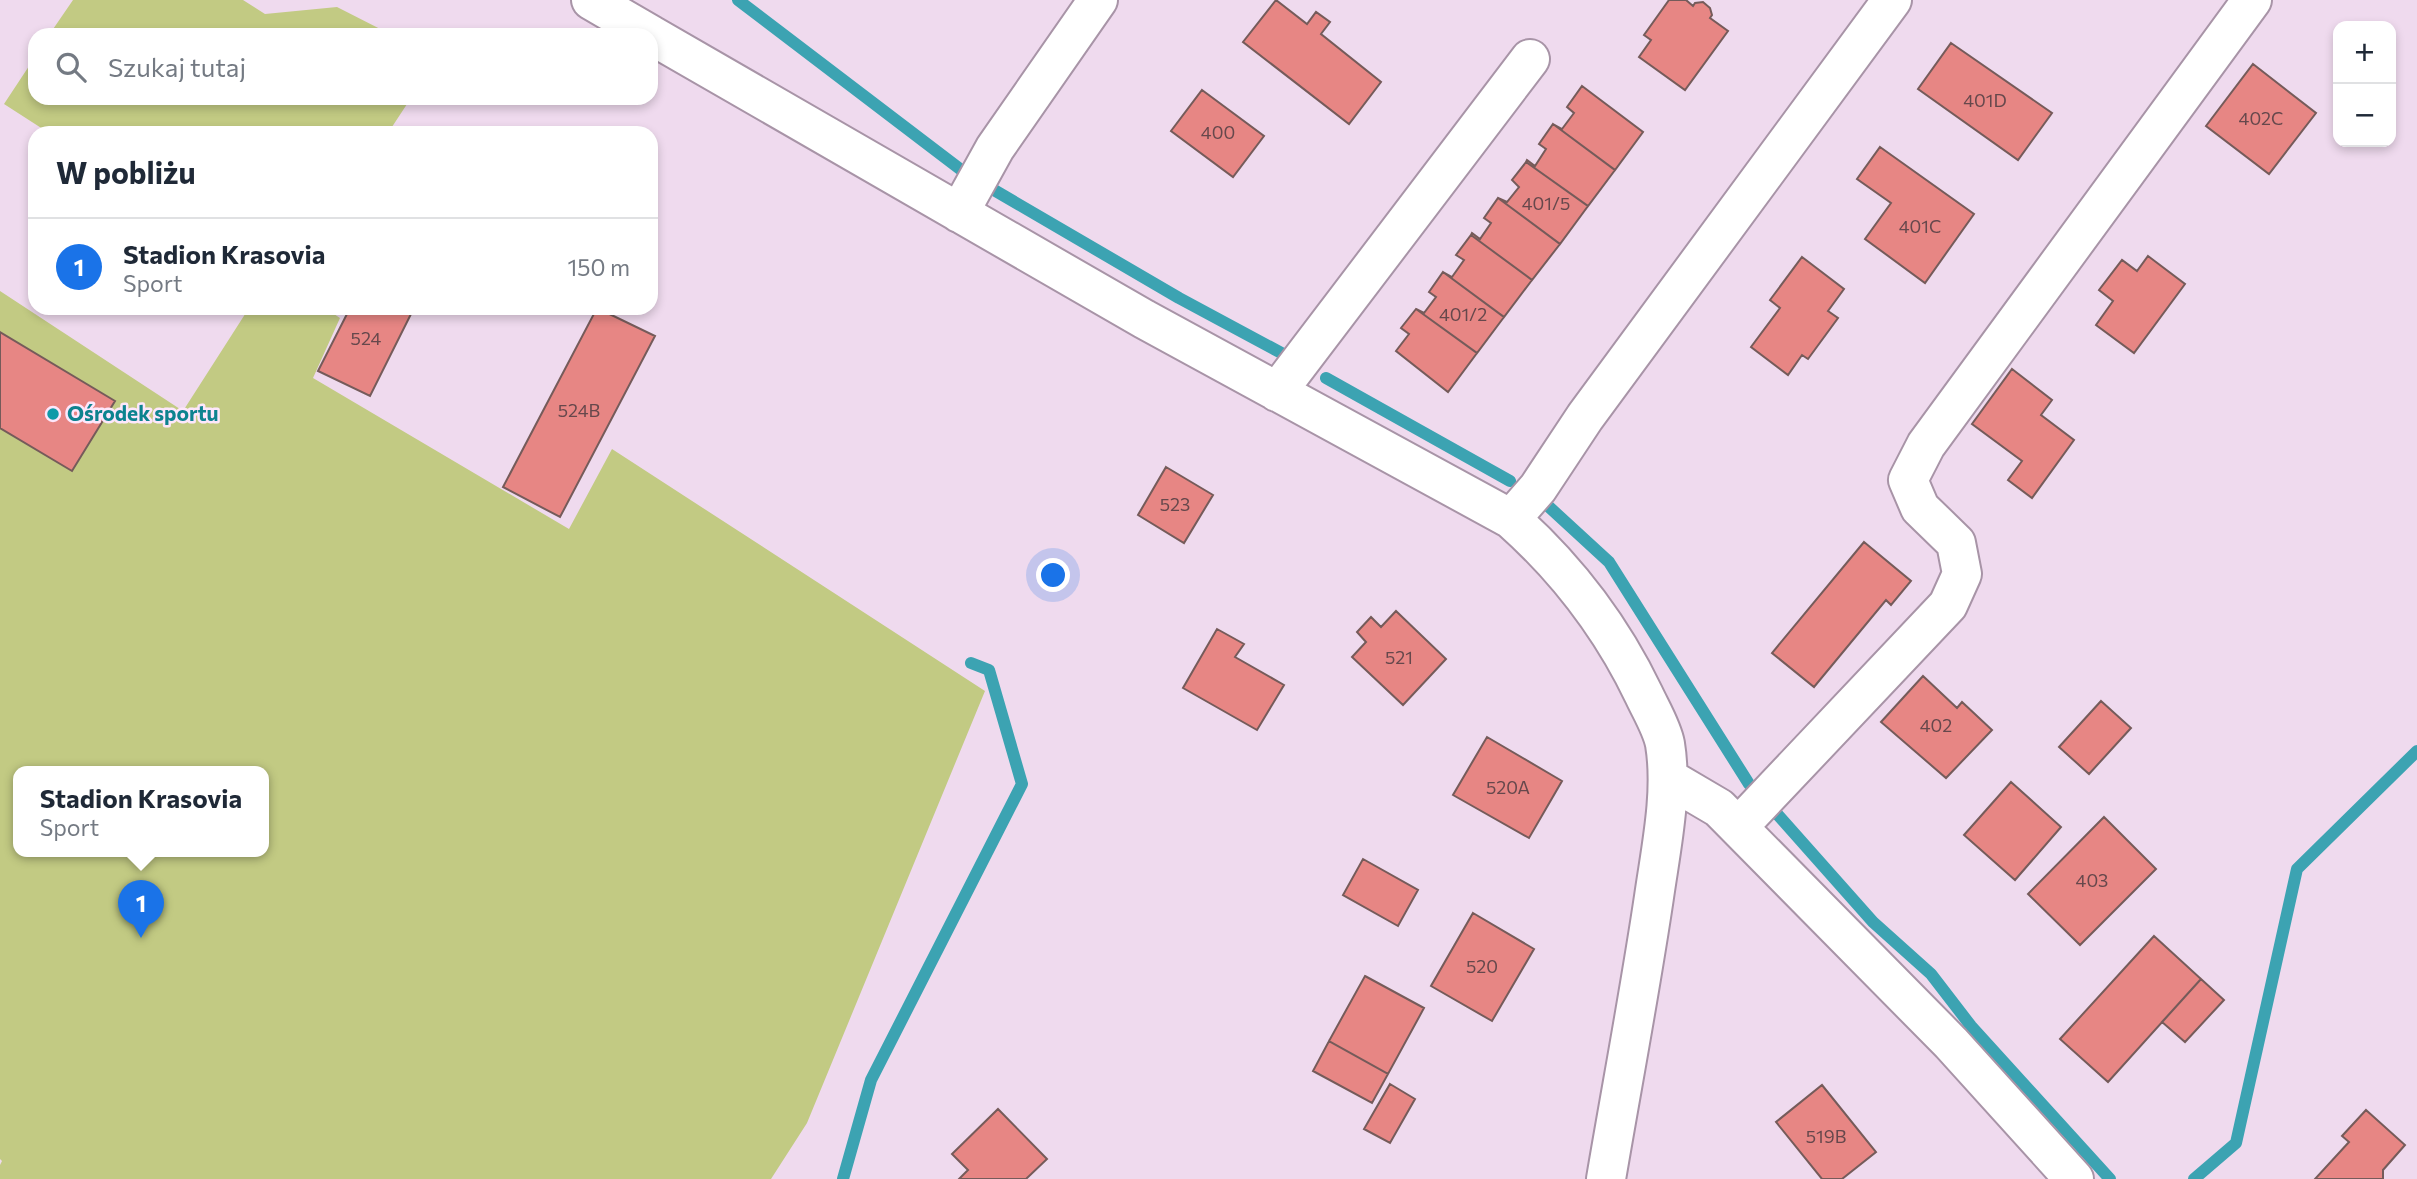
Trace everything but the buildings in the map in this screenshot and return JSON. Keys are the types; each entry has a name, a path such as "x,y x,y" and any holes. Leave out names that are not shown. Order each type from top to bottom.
{"street":[{"path":"959,213 995,148 1098,0"},
{"path":"1511,519 1538,488 1585,417 1892,0"},
{"path":"1738,827 1948,605 1962,574 1956,543 1920,508 1908,480 1926,445 2252,0"},
{"path":"610,4 642,28"},
{"path":"658,39 1144,319 1511,519 1544,548 1581,592 1624,654 1664,741 1668,778 1648,936 1606,1179"},
{"path":"1277,392 1530,59"},
{"path":"1668,778 1719,808 1951,1043 2074,1179"}],"green space":[{"path":"73,0 243,0 265,14 337,7 378,28 54,28"},
{"path":"28,68 28,105 406,105 393,126 38,126 4,104"},
{"path":"0,291 28,309 28,315 37,315 183,411 245,315 336,315 340,318 313,378 569,529 612,449 985,691 807,1123 771,1179 0,1179"}],"waterway":[{"path":"738,0 960,169"},
{"path":"994,190 1179,298 1287,356"},
{"path":"1326,378 1510,481"},
{"path":"1547,505 1609,562 1749,784"},
{"path":"843,1179 871,1080 1022,784 989,670 971,663"},
{"path":"2194,1179 2236,1143 2297,869 2417,751"},
{"path":"1778,815 1873,922 1931,974 1971,1026 2110,1179"}],"place":[{"name":"Ośrodek sportu","path":"53,414"},
{"name":"Stadion Krasovia","path":"141,938"}]}
